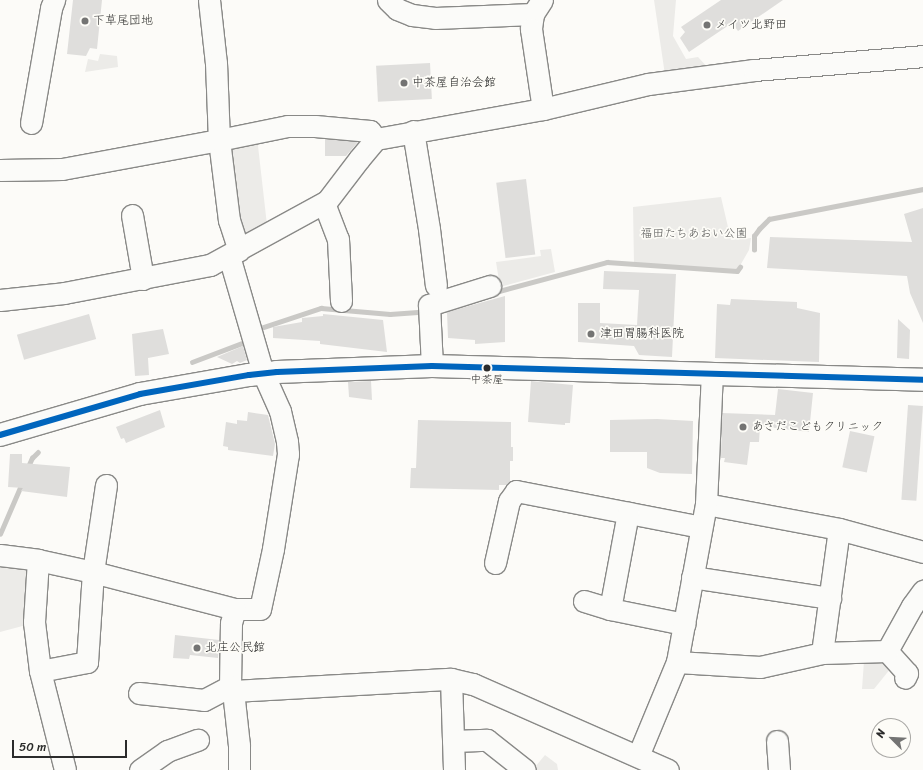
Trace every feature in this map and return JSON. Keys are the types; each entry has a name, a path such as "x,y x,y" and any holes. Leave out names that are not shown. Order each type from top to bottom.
{"highway":[{"path":"0,435 140,394 263,373 432,366 923,380"}],"street":[{"path":"31,123 51,8 54,0"},
{"path":"0,555 38,560 93,572 235,609 260,609 273,549 288,454 287,442 280,411 263,373 234,253 219,140 216,63 209,0"},
{"path":"388,0 397,9 412,15 435,18 476,8 537,7 531,29 543,109"},
{"path":"0,300 64,293 210,265 327,201 376,139 413,131 543,109 654,83 754,70 923,56"},
{"path":"0,170 62,169 288,126 316,126 370,131 376,139"},
{"path":"413,131 429,229 436,286"},
{"path":"324,203 338,239 341,301"},
{"path":"132,215 143,279"},
{"path":"432,366 429,305 490,286"},
{"path":"638,756 677,662 706,504 712,373"},
{"path":"40,671 87,662 93,572 106,485"},
{"path":"495,563 510,500 516,491 701,527"},
{"path":"706,504 840,529 923,552"},
{"path":"610,609 628,512"},
{"path":"822,653 840,529"},
{"path":"38,560 34,622 40,671 64,770"},
{"path":"692,577 830,598"},
{"path":"887,651 912,606 923,591"},
{"path":"584,601 610,609 684,624"},
{"path":"235,609 231,623 231,688 239,745 239,770"},
{"path":"677,662 760,667 822,653 887,651 907,673 905,678"},
{"path":"451,678 454,770"},
{"path":"139,693 204,700 231,688 451,678 473,684 668,770"},
{"path":"140,770 167,751 198,740"},
{"path":"453,741 487,740 525,770"},
{"path":"777,741 779,770"}],"green space":[{"path":"654,0 676,0 673,36 686,59 698,57 710,70 665,75"},
{"path":"100,54 117,56 118,67 85,72 88,59 98,61"},
{"path":"257,137 267,225 241,240 222,143"},
{"name":"福田たちあおい公園","path":"721,197 731,240 751,238 749,250 737,271 634,264 633,207"},
{"path":"551,249 555,272 500,287 496,262 541,256 540,250"},
{"path":"0,558 29,562 30,624 0,632"},
{"path":"884,659 891,668 874,689 862,689 864,661"},
{"path":"545,755 557,764 558,770 537,770 535,767"}],"building":[{"name":"下草尾団地","path":"73,0 102,0 97,49 90,48 86,56 67,54"},
{"name":"メイツ北野田","path":"721,0 783,0 738,31 732,23 689,52 680,38 685,32 681,27"},
{"name":"中茶屋自治会館","path":"430,63 432,99 378,102 376,66"},
{"path":"325,139 358,142 346,156 325,156"},
{"path":"526,179 535,254 505,258 496,183"},
{"path":"923,208 923,323 910,293 907,276 767,268 770,237 912,242 904,214"},
{"path":"604,271 676,274 672,357 639,355 634,346 578,342 578,303 600,303 600,323 637,325 639,290 603,289"},
{"path":"505,296 505,342 475,344 475,340 448,338 447,312"},
{"path":"731,299 797,302 797,308 820,313 819,362 715,358 717,304 730,305"},
{"path":"89,314 96,339 24,360 17,335"},
{"path":"323,314 383,320 387,352 320,344 320,341 273,338 273,327 302,322 302,318 323,316"},
{"path":"898,319 910,330 909,359 897,358"},
{"path":"163,329 169,354 148,358 149,375 135,376 132,334"},
{"path":"243,346 247,360 240,363 237,361 232,364 217,357"},
{"path":"371,381 372,400 349,397 348,382"},
{"path":"531,381 573,385 570,423 565,423 565,425 528,422"},
{"path":"778,389 813,393 809,432 760,426 759,442 750,442 747,465 724,462 725,458 721,458 722,413 775,415"},
{"path":"908,405 923,406 916,501 901,500"},
{"path":"160,410 165,427 126,443 124,438 121,439 116,427"},
{"path":"248,412 268,415 275,444 273,456 228,450 228,447 223,446 226,422 237,424 237,420 247,421"},
{"path":"657,419 693,421 692,474 660,473 647,468 647,452 610,452 610,420"},
{"path":"418,420 511,422 511,447 513,447 513,461 510,461 510,481 506,485 499,485 499,490 410,488 411,468 416,468"},
{"path":"850,431 874,436 867,472 842,467"},
{"path":"10,454 22,454 22,463 70,467 67,497 21,491 23,488 8,487"},
{"name":"北庄公民館","path":"175,635 219,640 218,658 190,655 189,659 173,658"}],"waterway":[{"path":"754,250 754,236 769,219 923,189"},
{"path":"499,291 607,262 737,271 740,267"},
{"path":"255,330 321,308 390,314 421,312"},
{"path":"192,362 245,342"},
{"path":"27,469 32,458 38,452"},
{"path":"0,534 22,483"}],"transit line":[{"path":"0,435 140,394 249,375 277,372 432,366 923,380"}],"place":[{"name":"下草尾団地","path":"85,21"},
{"name":"メイツ北野田","path":"707,25"},
{"name":"中茶屋自治会館","path":"404,83"},
{"name":"津田胃腸科医院","path":"591,334"},
{"name":"中茶屋","path":"487,368"},
{"name":"あさだこどもクリニック","path":"743,427"},
{"name":"北庄公民館","path":"197,648"}]}
